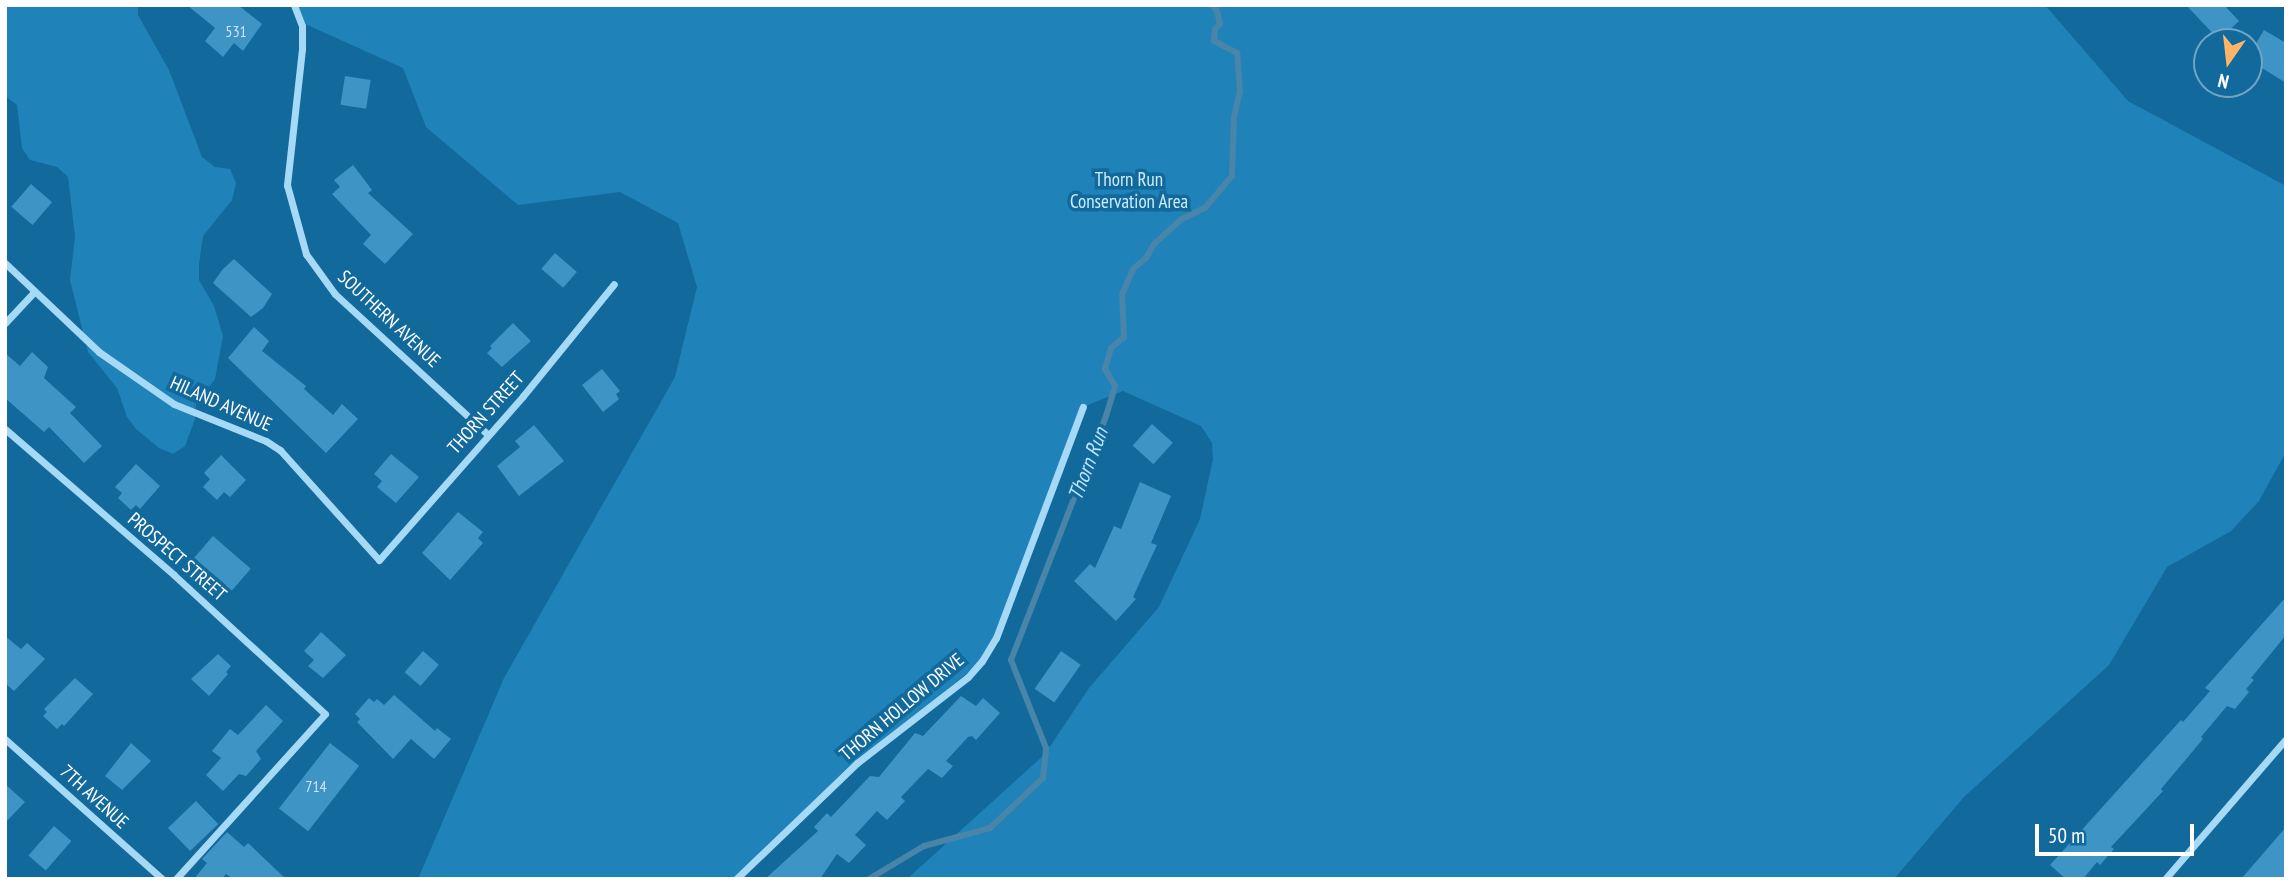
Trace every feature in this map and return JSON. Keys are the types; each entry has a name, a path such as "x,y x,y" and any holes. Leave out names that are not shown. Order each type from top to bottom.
{"street":[{"name":"SOUTHERN AVENUE","path":"294,5 302,26 302,50 287,185 306,254 335,294 487,434"},
{"name":"HILAND AVENUE","path":"5,264 99,352 174,404 266,441 280,450 379,560"},
{"name":"THORN STREET","path":"379,560 580,330 614,284"},
{"path":"5,323 34,292"},
{"name":"THORN HOLLOW DRIVE","path":"736,879 857,763 968,677 982,661 996,638 1083,407"},
{"name":"PROSPECT STREET","path":"5,429 183,583 325,713 176,879"},
{"name":"7TH AVENUE","path":"5,739 162,879"},
{"path":"2165,879 2286,739"}],"green space":[{"path":"5,5 138,5 138,15 169,70 202,157 215,167 230,169 236,183 232,200 203,236 199,264 199,280 214,306 223,336 215,379 196,403 195,419 185,446 173,454 159,448 136,429 127,417 117,388 88,352 70,280 75,237 68,177 57,167 30,160 22,148 17,105 5,96"},
{"name":"Thorn Run Conservation Area","path":"297,5 2045,5 2128,101 2286,186 2286,452 2259,501 2231,531 2167,567 2109,665 1964,797 1894,879 907,879 1045,754 1089,688 1159,607 1200,519 1213,459 1212,443 1201,426 1123,391 1083,407 996,638 982,661 904,725 736,879 418,879 504,678 675,377 697,287 678,223 620,192 518,205 426,127 403,68 305,24"}],"building":[{"path":"187,5 238,5 262,24 243,51 234,43 223,57 205,41 215,28"},
{"path":"2186,5 2224,5 2239,21 2232,28 2208,28"},
{"path":"2263,32 2286,43 2286,83 2263,69"},
{"path":"345,76 371,80 366,109 340,105"},
{"path":"353,165 372,190 368,193 413,234 385,264 363,244 371,235 332,194 340,187 334,180"},
{"path":"31,184 52,202 32,225 11,207"},
{"path":"555,253 577,272 563,288 541,269"},
{"path":"234,259 272,294 263,308 251,317 213,283"},
{"path":"513,323 531,341 502,367 487,353 492,348 490,346"},
{"path":"254,327 269,341 262,351 306,386 304,389 333,415 342,404 358,419 326,453 228,358"},
{"path":"32,352 48,367 44,378 76,407 70,413 102,446 84,463 49,427 44,432 5,398 5,353 20,366"},
{"path":"602,369 620,391 616,394 619,399 603,412 582,385"},
{"path":"1152,424 1173,443 1153,464 1133,446"},
{"path":"534,425 564,461 519,496 497,466 520,447 515,441"},
{"path":"391,454 419,477 396,503 377,487 382,481 374,474"},
{"path":"221,455 246,480 230,497 224,492 217,500 203,487 210,479 204,473"},
{"path":"136,464 160,486 140,509 136,505 131,510 118,498 122,493 115,487"},
{"path":"1140,482 1171,496 1151,543 1157,545 1133,597 1136,599 1116,621 1074,581 1090,564 1095,568 1114,526 1121,529"},
{"path":"458,512 483,532 478,538 483,543 450,580 422,553"},
{"path":"213,536 251,569 231,591 193,559"},
{"path":"2286,597 2286,635 2251,678 2254,680 2246,689 2249,692 2235,709 2227,706 2161,789 2163,791 2111,847 2114,849 2100,865 2097,862 2083,879 2066,879 2050,865 2181,720 2183,722 2210,691 2205,688"},
{"path":"321,632 346,655 323,678 308,666 314,660 304,651"},
{"path":"5,636 21,649 27,643 45,659 14,691 5,683"},
{"path":"423,651 439,665 420,686 405,672"},
{"path":"1061,651 1081,665 1054,702 1035,689"},
{"path":"218,654 231,666 226,672 228,674 209,696 191,679"},
{"path":"75,678 93,694 64,726 62,724 57,729 43,716 47,712 44,709"},
{"path":"394,695 435,731 437,728 451,739 434,759 411,739 393,759 357,722 360,719 355,714 369,698 374,702 377,699 384,705"},
{"path":"961,696 976,706 983,698 1000,713 976,740 972,736 968,737 946,761 953,766 942,778 928,769 901,797 905,801 887,820 877,811 855,835 866,845 849,863 837,854 820,879 765,879 818,831 814,827 827,813 831,817 870,776 879,777 915,733 923,736"},
{"path":"266,705 283,721 256,751 261,759 246,776 239,774 223,791 206,775 221,758 212,751 230,729 238,735"},
{"path":"131,743 151,761 122,790 105,776"},
{"path":"330,743 359,766 308,831 279,808"},
{"path":"5,784 25,802 5,823"},
{"path":"196,801 218,824 190,851 168,828"},
{"path":"54,826 71,841 46,871 28,855"},
{"path":"2286,827 2286,879 2241,879 2248,871"},
{"path":"227,832 244,847 248,843 286,879 233,879 226,874 222,879 194,879 207,863 202,859"}],"waterway":[{"name":"Thorn Run","path":"869,879 924,846 990,828 1043,778 1046,748 1011,660 1106,416 1115,386 1105,369 1111,348 1124,337 1122,295 1133,269 1146,258 1154,244 1182,219 1205,208 1232,176 1234,117 1240,92 1237,53 1214,41 1215,29 1220,24 1217,11 1212,5"}]}
